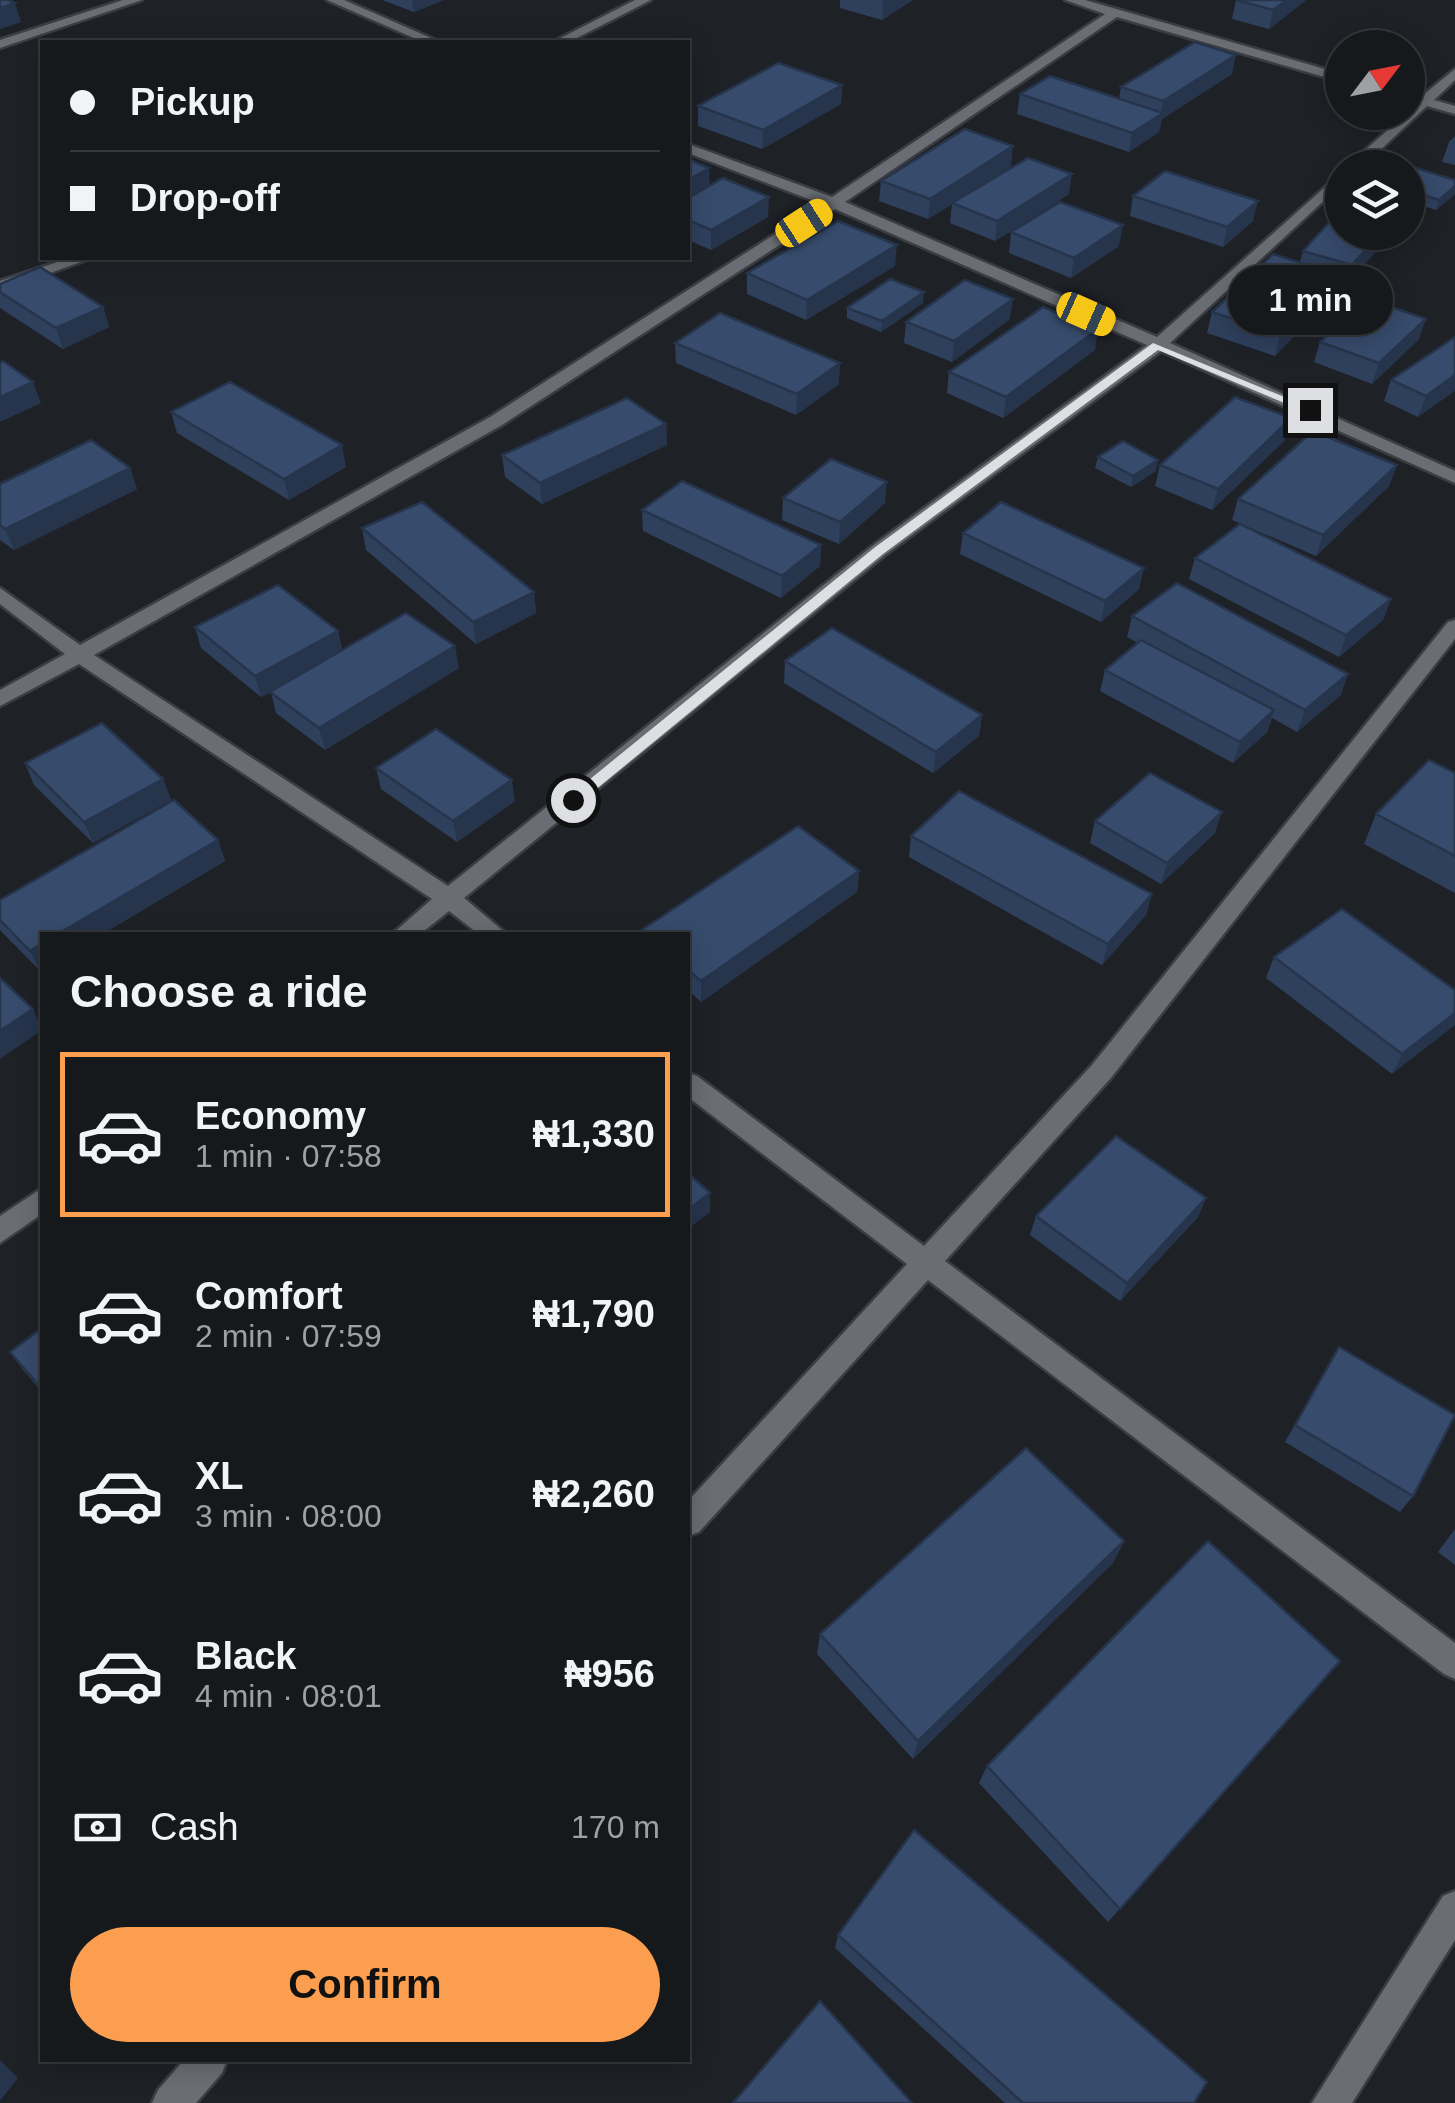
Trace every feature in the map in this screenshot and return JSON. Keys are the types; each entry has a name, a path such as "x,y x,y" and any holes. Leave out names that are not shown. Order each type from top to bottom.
{"street":[{"path":"0,44 136,0"},
{"path":"333,0 428,40"},
{"path":"564,40 645,0"},
{"path":"1071,0 1325,73"},
{"path":"0,699 77,652 496,421 834,203 1115,13"},
{"path":"1425,101 1455,73"},
{"path":"1425,102 1455,110"},
{"path":"1372,150 1393,130"},
{"path":"690,149 834,203 1310,410 1455,478"},
{"path":"407,932 878,551 1157,346 1325,192"},
{"path":"0,286 78,260"},
{"path":"0,594 77,652 451,900 492,932"},
{"path":"690,1520 1101,1072 1455,626"},
{"path":"690,1084 1455,1663"},
{"path":"0,1231 40,1201"},
{"path":"1332,2103 1455,1908"},
{"path":"171,2103 207,2062"}],"building":[{"path":"0,0 8,0 15,3 0,8"},
{"path":"1236,0 1287,0 1273,10"},
{"path":"1195,42 1236,55 1163,101 1121,87"},
{"path":"778,63 842,85 763,130 698,106"},
{"path":"1050,76 1163,113 1132,133 1020,94"},
{"path":"965,129 1013,146 930,199 881,181"},
{"path":"1028,158 1072,174 997,221 952,203"},
{"path":"690,160 709,168 690,179"},
{"path":"1165,171 1258,201 1227,227 1133,196"},
{"path":"1425,171 1455,180 1455,186 1439,200 1425,195"},
{"path":"723,178 769,197 711,230 690,221 690,197"},
{"path":"1060,202 1123,225 1074,258 1011,232"},
{"path":"838,221 897,245 807,300 747,273"},
{"path":"1325,227 1325,250 1365,250 1352,265 1303,251"},
{"path":"1273,254 1340,275 1280,335 1212,312"},
{"path":"40,267 103,307 56,328 0,292 0,284"},
{"path":"890,279 924,292 882,321 847,308"},
{"path":"965,280 1013,299 954,341 906,322"},
{"path":"1369,299 1426,319 1379,363 1320,342"},
{"path":"1043,307 1098,329 1006,397 949,372"},
{"path":"720,313 840,363 797,394 675,343"},
{"path":"1455,337 1455,375 1426,396 1391,380"},
{"path":"3,361 33,382 0,397"},
{"path":"230,382 342,445 284,479 171,412"},
{"path":"1235,397 1291,418 1218,489 1160,465"},
{"path":"627,398 666,424 540,483 502,455"},
{"path":"1313,431 1397,465 1323,535 1238,499"},
{"path":"91,440 130,468 5,529 0,525 0,484"},
{"path":"1123,441 1158,460 1133,476 1098,457"},
{"path":"831,459 887,482 840,522 783,498"},
{"path":"682,481 821,545 782,576 642,510"},
{"path":"422,502 534,592 473,622 362,528"},
{"path":"1001,502 1144,568 1105,601 963,533"},
{"path":"1240,524 1391,599 1346,635 1195,558"},
{"path":"1177,583 1348,674 1305,710 1132,616"},
{"path":"278,585 338,631 255,676 195,627"},
{"path":"406,613 455,646 319,728 270,692"},
{"path":"832,628 982,715 936,752 785,661"},
{"path":"1141,640 1274,710 1240,742 1105,670"},
{"path":"102,723 163,779 84,822 25,763"},
{"path":"436,729 512,780 453,821 376,768"},
{"path":"1429,760 1455,773 1455,856 1376,814"},
{"path":"1150,773 1222,812 1167,863 1095,821"},
{"path":"959,791 1152,894 1108,944 911,836"},
{"path":"174,800 218,840 61,932 40,932 40,944 30,951 0,920 0,900"},
{"path":"798,826 859,871 701,981 690,972 690,932 640,931"},
{"path":"1342,909 1455,990 1455,1013 1402,1054 1274,957"},
{"path":"0,978 33,1009 0,1031"},
{"path":"1116,1136 1206,1198 1127,1283 1036,1216"},
{"path":"690,1175 710,1193 690,1208"},
{"path":"40,1330 40,1387 10,1352"},
{"path":"1339,1347 1455,1415 1413,1496 1295,1425"},
{"path":"1026,1448 1124,1541 918,1741 820,1634"},
{"path":"1208,1541 1340,1661 1120,1909 987,1766"},
{"path":"914,1830 1207,2082 1194,2103 1023,2103 838,1935"},
{"path":"820,2001 912,2103 733,2103"}],"route":[{"path":"573,800 878,551 1157,346 1310,410"}]}
